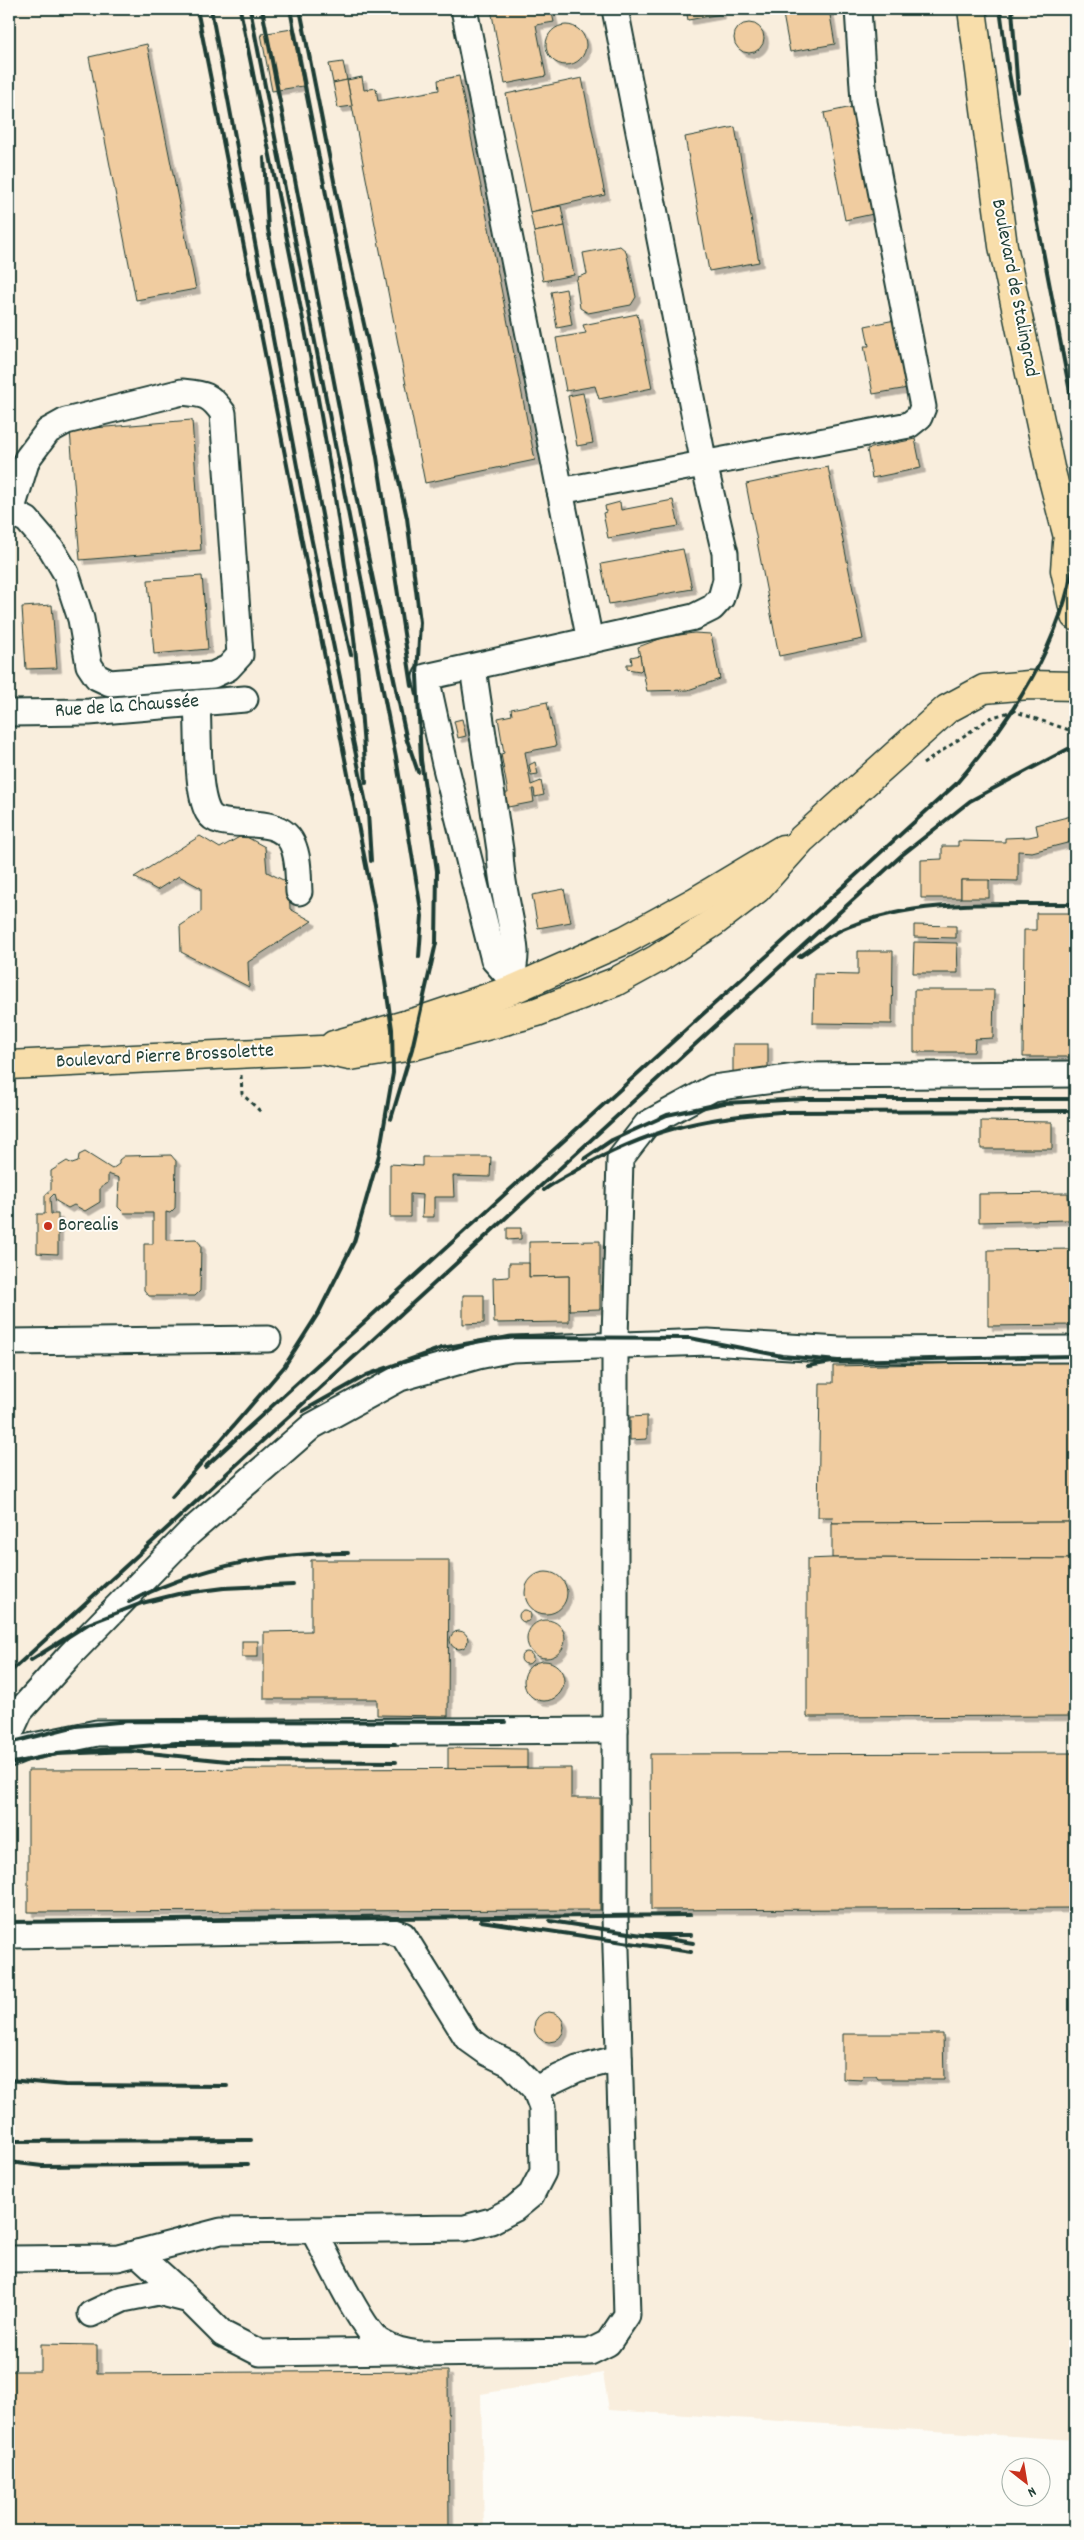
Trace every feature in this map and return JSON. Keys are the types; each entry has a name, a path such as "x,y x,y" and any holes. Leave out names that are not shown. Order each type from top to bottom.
{"main road":[{"name":"Boulevard de Stalingrad","path":"972,9 1003,246 1050,468 1071,539 1075,564"},
{"path":"1071,539 1065,570 1075,616"},
{"name":"Boulevard Pierre Brossolette","path":"9,1065 321,1050 350,1056 392,1050 455,1036 523,1016 615,982 657,959 714,922 757,889 802,838 947,709 984,689 1018,686 1075,686"},
{"name":"Boulevard Pierre Brossolette","path":"321,1050 513,985 625,940 696,901 802,838"},
{"path":"513,985 523,1016"}],"street":[{"path":"464,9 590,641"},
{"path":"513,985 494,960 445,764 426,677 694,617 712,608 721,598 726,580 725,552 704,464 615,9"},
{"path":"560,491 909,425 919,417 923,407 864,102 858,9"},
{"path":"182,392 201,394 214,400 223,414 240,655 228,668 213,675 110,682 97,677 89,665 81,619 66,573 51,548 27,520 10,511 27,459 48,432 66,421 182,392"},
{"path":"472,668 500,850 500,875 515,952 513,985"},
{"name":"Rue de la Chaussée","path":"9,713 90,712 245,699"},
{"path":"197,703 202,794 208,813 216,821 265,824 284,832 292,842 297,858 299,892"},
{"path":"137,2253 223,2334 260,2353 398,2351 420,2354 590,2352 608,2343 618,2332 627,2316 616,1941 615,1347 620,1159 647,1124 713,1088 803,1076 1075,1074"},
{"path":"9,1342 268,1339"},
{"path":"9,1734 20,1710 189,1533 312,1426 400,1378 478,1356 512,1349 615,1347 708,1342 840,1350 1075,1349"},
{"path":"9,1754 24,1748 97,1733 615,1730"},
{"path":"9,1935 385,1929 403,1936 467,2038 488,2053 511,2064 535,2089 542,2107 543,2172 531,2195 514,2209 491,2221 465,2228 221,2231 118,2258 9,2259"},
{"path":"535,2089 577,2069 619,2058"},
{"path":"313,2230 365,2325 379,2341 398,2351"},
{"path":"91,2314 124,2299 158,2292 189,2300"}],"path":[{"path":"915,770 990,718 1013,711 1075,732"}],"shaded area":[{"path":"9,9 1075,9 1075,2440 609,2410 603,2373 481,2394 484,2531 9,2531"}],"building":[{"path":"491,9 551,9 554,22 536,25 546,76 505,84"},
{"path":"686,9 720,9 721,14 688,20"},
{"path":"782,9 829,9 835,44 790,52"},
{"path":"749,23 760,27 764,38 760,49 749,53 738,49 734,38 738,27"},
{"path":"566,25 580,31 586,45 580,59 566,65 552,59 546,45 552,31"},
{"path":"292,29 303,86 272,91 261,34"},
{"path":"147,44 196,289 136,300 89,57"},
{"path":"343,62 347,80 333,83 329,64"},
{"path":"459,76 535,460 425,483 347,80 362,77 364,90 376,88 378,101 439,90 438,80"},
{"path":"582,78 605,195 530,212 506,94"},
{"path":"347,80 352,106 338,108 333,83"},
{"path":"852,107 873,214 845,220 824,113"},
{"path":"735,127 759,262 709,271 685,137"},
{"path":"561,206 565,226 534,232 530,212"},
{"path":"565,226 574,275 543,281 534,232"},
{"path":"620,246 626,251 636,297 631,305 588,313 580,308 576,281 578,277 587,274 583,253"},
{"path":"566,289 572,325 557,328 551,292"},
{"path":"637,314 652,388 599,399 595,386 566,391 556,338 586,333 583,325"},
{"path":"895,320 908,388 873,394 864,346 869,346 865,326"},
{"path":"583,393 593,443 577,446 568,396"},
{"path":"192,420 201,550 80,560 70,430"},
{"path":"915,439 921,468 872,478 867,449"},
{"path":"828,467 863,639 779,656 746,484"},
{"path":"673,500 679,526 608,538 603,513 606,512 605,506 620,502 621,510"},
{"path":"683,549 692,589 609,604 601,564"},
{"path":"202,576 208,649 154,654 148,580"},
{"path":"52,605 57,668 26,669 22,607"},
{"path":"694,633 711,634 720,679 688,690 647,691 638,647 665,637"},
{"path":"640,655 642,669 640,671 627,669 627,664 632,664 631,657"},
{"path":"547,702 556,746 525,752 531,785 541,781 544,795 535,797 534,789 532,789 534,802 508,807 505,793 508,793 501,754 504,753 498,718 512,715 511,709"},
{"path":"462,719 466,736 458,738 454,721"},
{"path":"535,762 538,774 531,775 529,765"},
{"path":"1075,815 1075,841 1032,852 1018,851 1018,881 961,880 961,898 921,898 921,860 942,859 942,846 958,846 958,841 1005,842 1005,838 1038,835 1036,825"},
{"path":"243,835 265,847 267,872 289,883 290,909 312,921 248,962 249,987 181,952 180,926 201,912 201,888 179,876 157,890 134,877 200,836 220,848"},
{"path":"961,880 989,880 989,898 961,898"},
{"path":"564,889 571,922 538,928 532,895"},
{"path":"1036,913 1075,913 1075,1057 1023,1057 1024,930 1036,930"},
{"path":"914,925 956,926 956,938 914,937"},
{"path":"914,942 957,943 958,973 913,973"},
{"path":"858,951 893,951 892,1024 813,1023 814,974 858,975"},
{"path":"914,990 994,990 993,1038 975,1039 974,1052 914,1052"},
{"path":"733,1044 768,1044 768,1072 733,1072"},
{"path":"981,1121 1052,1122 1052,1149 981,1149"},
{"name":"Borealis","path":"85,1152 112,1169 119,1164 119,1160 124,1156 171,1155 176,1161 175,1208 170,1213 166,1212 166,1240 196,1239 201,1245 200,1291 195,1296 149,1296 144,1290 144,1244 153,1244 153,1213 124,1213 118,1207 119,1178 108,1174 108,1183 100,1188 100,1202 85,1211 74,1205 68,1208 56,1201 54,1194 50,1198 51,1214 58,1214 58,1254 37,1253 37,1214 45,1214 45,1195 51,1190 51,1171 67,1161 72,1164 78,1162 79,1155"},
{"path":"422,1157 491,1157 490,1177 453,1176 454,1197 434,1197 434,1217 422,1217 423,1195 410,1194 410,1217 390,1217 390,1164 422,1166"},
{"path":"1068,1193 1069,1220 979,1222 979,1194"},
{"path":"507,1228 521,1228 521,1239 507,1240"},
{"path":"600,1241 600,1309 569,1310 569,1276 529,1277 529,1242"},
{"path":"1075,1249 1075,1325 988,1326 988,1250"},
{"path":"509,1263 529,1263 529,1277 569,1276 569,1322 494,1323 493,1278 509,1277"},
{"path":"463,1295 484,1295 484,1323 463,1324"},
{"path":"1075,1361 1075,1522 832,1523 833,1517 818,1517 820,1383 833,1383 833,1366"},
{"path":"647,1416 647,1439 630,1440 630,1417"},
{"path":"1075,1522 1075,1559 832,1558 832,1523"},
{"path":"807,1559 1075,1559 1075,1716 807,1717"},
{"path":"311,1560 449,1560 448,1716 377,1715 377,1699 264,1699 264,1632 311,1631"},
{"path":"542,1572 550,1572 561,1578 567,1593 561,1608 550,1614 542,1614 531,1608 525,1597 525,1589 531,1578"},
{"path":"523,1610 527,1610 531,1616 527,1622 523,1622 519,1618 519,1614"},
{"path":"546,1620 559,1626 565,1639 559,1652 546,1658 533,1652 527,1639 533,1626"},
{"path":"459,1631 465,1634 468,1640 465,1646 459,1649 453,1646 450,1640 453,1634"},
{"path":"242,1641 258,1641 258,1657 242,1657"},
{"path":"525,1652 529,1652 533,1658 529,1664 525,1664 521,1660 521,1656"},
{"path":"540,1661 548,1661 555,1664 561,1670 564,1681 561,1692 555,1698 548,1701 540,1701 533,1698 527,1692 524,1685 524,1677 527,1670 533,1664"},
{"path":"448,1748 527,1749 527,1768 448,1769"},
{"path":"1075,1753 1075,1908 651,1910 650,1754"},
{"path":"571,1768 571,1798 600,1798 600,1910 28,1912 28,1770"},
{"path":"549,2012 555,2013 563,2021 563,2033 555,2041 549,2042 543,2041 535,2033 534,2027 535,2021 543,2013"},
{"path":"843,2034 943,2034 944,2079 878,2079 876,2076 863,2076 862,2080 843,2079"},
{"path":"41,2344 97,2345 97,2373 448,2371 449,2531 9,2531 9,2371 41,2371"}],"railway":[{"path":"172,1497 284,1367 319,1312 354,1242 379,1155 393,1073 392,1029 374,906 197,9"},
{"path":"211,9 303,498 368,813 371,861"},
{"path":"240,9 299,298 334,491 359,685 366,783"},
{"path":"250,9 396,757 422,916 419,957"},
{"path":"262,9 364,537 407,741"},
{"path":"290,9 377,457 412,686"},
{"path":"300,9 348,252 407,518 420,622 417,676 421,760 437,871 436,943 412,1049 391,1119"},
{"path":"1000,9 1008,68 1075,418"},
{"path":"1012,9 1018,92"},
{"path":"264,158 268,229 337,594 351,655"},
{"path":"205,1467 956,784 997,733 1032,678 1059,618 1069,586 1075,554"},
{"path":"405,734 418,772"},
{"path":"9,1673 902,855 970,801 1068,749"},
{"path":"799,957 841,930 875,918 903,911 960,905 1075,904"},
{"path":"584,1159 612,1140 667,1115 724,1103 804,1099 1072,1099"},
{"path":"544,1190 577,1170 627,1145 675,1128 724,1118 780,1112 1070,1111"},
{"path":"303,1411 367,1375 442,1348 518,1337 690,1338 782,1356 838,1361"},
{"path":"808,1366 838,1361 1075,1356"},
{"path":"129,1602 182,1579 236,1564 291,1555 348,1553"},
{"path":"31,1660 88,1624 142,1603 178,1594 224,1588 293,1585"},
{"path":"9,1743 76,1726 129,1721 505,1722"},
{"path":"395,1744 176,1743 57,1754 130,1751 227,1761 396,1762"},
{"path":"9,1764 57,1754"},
{"path":"9,1922 690,1915"},
{"path":"481,1921 691,1952"},
{"path":"550,1921 642,1935"},
{"path":"691,1935 642,1935 693,1943"},
{"path":"9,2080 65,2085 227,2086"},
{"path":"9,2141 251,2140"},
{"path":"9,2162 42,2166 248,2164"}],"place":[{"name":"Borealis","path":"48,1226"}]}
